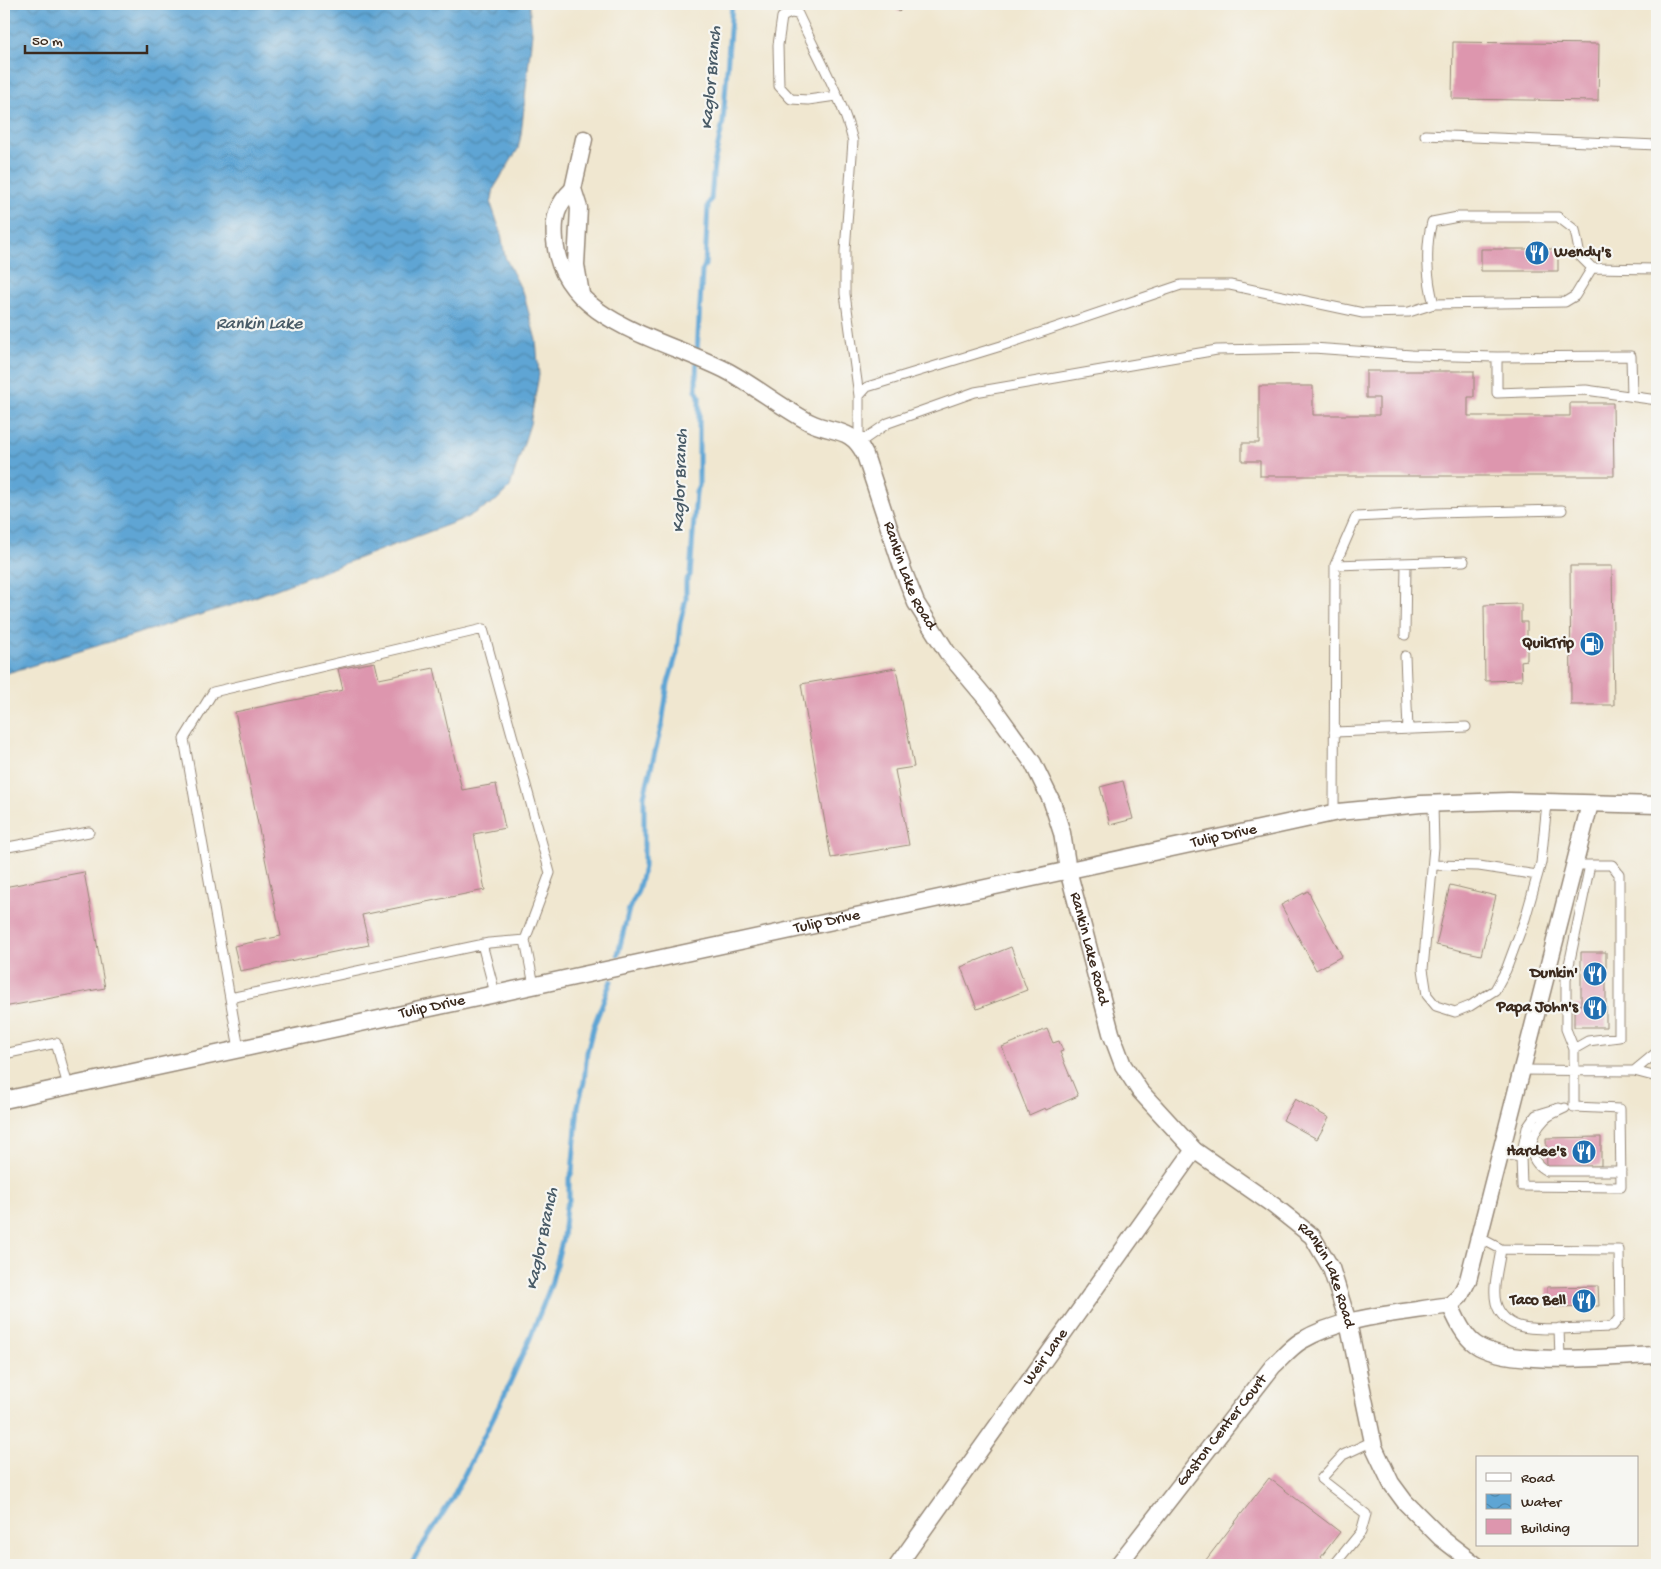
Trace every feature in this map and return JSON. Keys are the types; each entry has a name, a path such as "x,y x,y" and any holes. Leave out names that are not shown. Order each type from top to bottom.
{"street":[{"path":"581,294 576,265 579,208 573,189 584,139"},
{"path":"573,189 560,203 556,212 554,221 555,244 565,275 575,290 588,303 605,317 728,372 807,420 842,431 858,443"},
{"name":"Rankin Lake Road","path":"858,443 865,455 899,561 916,603 947,652 988,702 1033,763 1055,810 1062,833 1068,870 1111,1033 1123,1065 1140,1091 1194,1150 1273,1205 1312,1236 1331,1268 1348,1322 1373,1441 1392,1483 1405,1502 1441,1538 1476,1565"},
{"name":"Tulip Drive","path":"4,1100 1334,813 1433,804 1509,801 1657,805"},
{"path":"1590,804 1582,865 1521,1070 1468,1280 1460,1296 1450,1305 1463,1330 1474,1343 1488,1351 1508,1357 1560,1358 1657,1355"},
{"name":"Weir Lane","path":"898,1565 1194,1150"},
{"name":"Gaston Center Court","path":"1118,1565 1273,1366 1300,1342 1323,1329 1348,1322 1450,1305"}],"lane":[{"path":"836,96 808,100 791,99 779,86 778,45 782,17 791,13 798,14 849,124 853,141 845,251 845,294 859,396 858,443"},
{"path":"1425,136 1657,145"},
{"path":"1434,304 1430,293 1428,235 1432,222 1458,217 1558,217 1575,230 1580,256 1592,268 1657,269"},
{"path":"859,396 867,387 1001,346 1181,285 1230,285 1363,313 1409,312 1434,304 1565,302 1575,296 1592,268"},
{"path":"858,443 888,423 975,392 1217,350 1313,348 1412,355 1497,357 1631,356 1632,396"},
{"path":"1497,357 1497,393 1586,390 1657,400"},
{"path":"1334,813 1335,565 1356,517 1562,510"},
{"path":"1335,565 1464,561"},
{"path":"1405,635 1406,563"},
{"path":"239,1048 184,739 213,692 482,628 550,873 525,940 534,985"},
{"path":"1406,656 1408,730"},
{"path":"1334,732 1466,726"},
{"path":"1433,804 1433,865 1423,969 1427,994 1436,1006 1455,1012 1470,1006 1495,990 1506,970 1525,919 1541,862 1547,802"},
{"path":"4,845 8,847 89,832"},
{"path":"1433,865 1479,866 1537,875"},
{"path":"1570,1108 1575,1070 1574,1048 1566,1029 1566,979 1582,865 1612,865 1619,874 1618,1037 1588,1041 1574,1048"},
{"path":"230,998 482,944 525,940"},
{"path":"482,944 494,993"},
{"path":"4,1054 56,1043 68,1086"},
{"path":"1634,1070 1657,1052"},
{"path":"1521,1070 1634,1070 1657,1077"},
{"path":"1554,1108 1570,1108 1620,1109 1621,1187 1522,1186 1522,1157 1527,1128 1536,1114 1554,1108"},
{"path":"1570,1108 1546,1118 1536,1130 1531,1155 1537,1166 1547,1171 1621,1171"},
{"path":"1500,1154 1522,1157"},
{"path":"1478,1237 1501,1249 1619,1250 1620,1317 1612,1327 1559,1328 1520,1327 1504,1318 1496,1302 1496,1284 1501,1249"},
{"path":"1559,1328 1560,1358"},
{"path":"1334,1565 1360,1532 1366,1514 1321,1479 1343,1455 1373,1441"}],"water":[{"name":"Rankin Lake","path":"4,4 529,4 532,33 521,135 518,149 494,188 491,204 501,233 505,257 524,295 536,340 539,375 530,424 510,487 497,500 466,518 239,603 4,674"}],"building":[{"path":"891,4 907,4 899,12"},
{"path":"1453,42 1599,44 1598,101 1452,99"},
{"path":"1481,249 1558,249 1558,271 1481,271"},
{"path":"1366,371 1474,371 1474,397 1468,397 1468,416 1570,416 1570,403 1613,403 1614,476 1260,476 1260,461 1242,461 1242,443 1259,443 1259,386 1313,386 1313,415 1379,415 1379,398 1366,398"},
{"name":"QuikTrip","path":"1570,566 1612,566 1614,705 1571,705"},
{"path":"1521,604 1521,622 1527,622 1527,660 1521,661 1522,680 1485,681 1484,605"},
{"path":"375,662 379,679 434,668 462,790 496,784 505,828 474,834 485,890 362,915 369,945 240,971 234,946 281,936 235,712 343,690 338,669"},
{"path":"896,668 914,767 895,770 909,845 831,858 801,684"},
{"path":"1123,781 1133,819 1110,825 1100,787"},
{"path":"84,872 105,988 4,1007 4,887"},
{"path":"1450,885 1496,896 1481,955 1436,945"},
{"path":"1308,891 1342,956 1316,970 1281,905"},
{"path":"1011,947 1027,990 977,1009 961,967"},
{"path":"1581,952 1606,952 1606,1027 1574,1027 1574,1005 1581,1005"},
{"path":"1047,1029 1053,1043 1059,1041 1063,1051 1060,1052 1078,1096 1029,1115 1002,1047"},
{"path":"1295,1099 1329,1118 1317,1139 1283,1120"},
{"path":"1601,1137 1601,1166 1547,1167 1546,1138"},
{"path":"1598,1286 1599,1306 1547,1307 1547,1287"},
{"path":"1269,1478 1340,1532 1321,1557 1324,1560 1320,1565 1202,1565"}],"waterway":[{"name":"Kaglor Branch","path":"618,954 629,909 638,891 644,867 644,796 662,724 668,683 677,653 680,623 686,599 686,581 690,575 696,492 699,486 699,396 696,390 696,375 702,271 705,265 708,205 711,199 714,164 723,122 732,4"},
{"name":"Kaglor Branch","path":"410,1565 452,1499 503,1398 551,1285 563,1237 566,1207 569,1201 569,1178 572,1172 578,1106 584,1082 587,1052 593,1028 611,981"}],"place":[{"name":"Wendy's","path":"1537,253"},
{"name":"QuikTrip","path":"1592,644"},
{"name":"Dunkin'","path":"1595,974"},
{"name":"Papa John's","path":"1595,1008"},
{"name":"Hardee's","path":"1584,1152"},
{"name":"Taco Bell","path":"1584,1301"}]}
